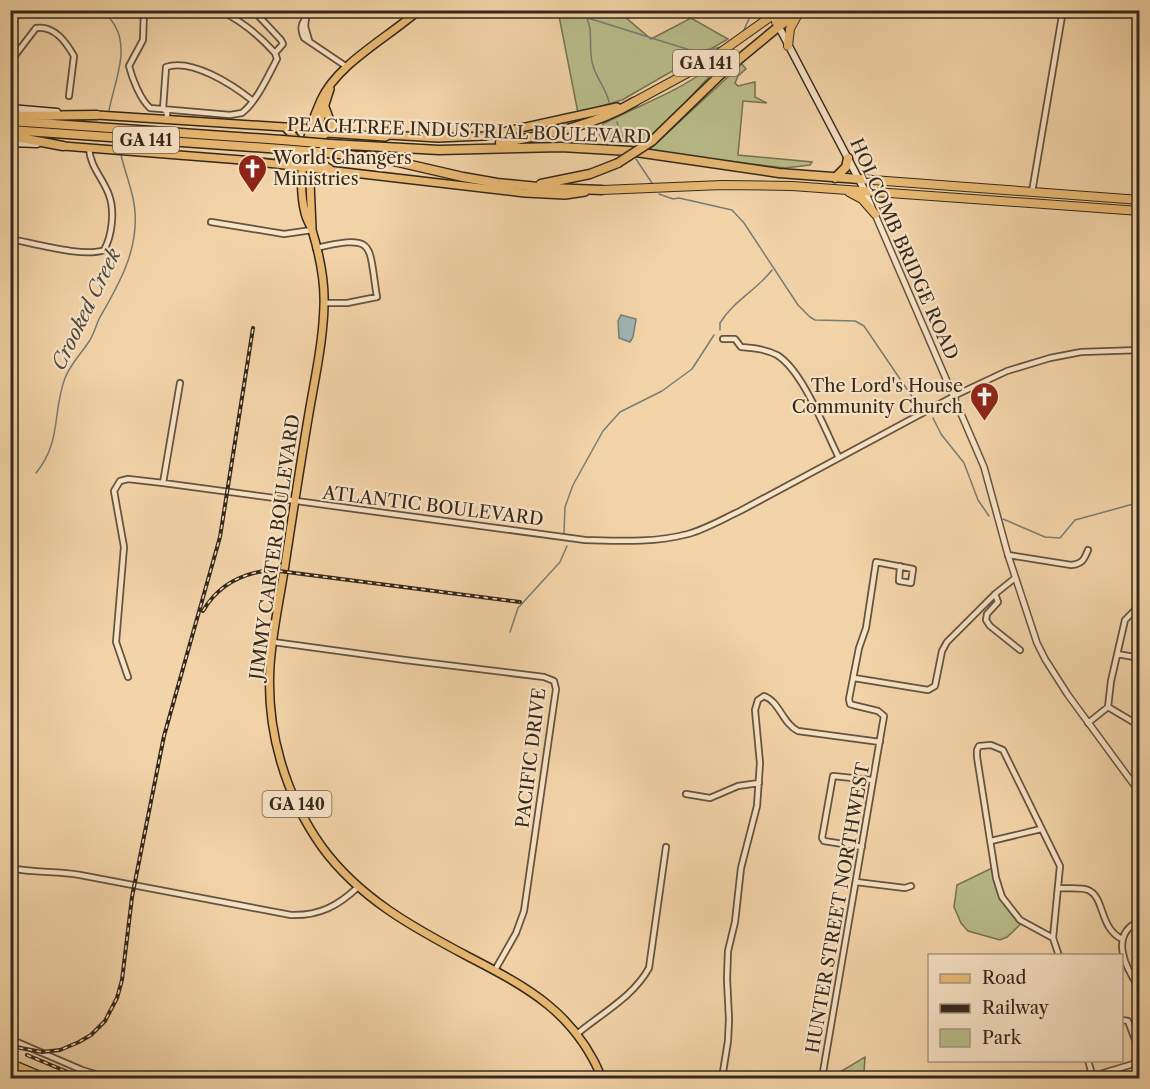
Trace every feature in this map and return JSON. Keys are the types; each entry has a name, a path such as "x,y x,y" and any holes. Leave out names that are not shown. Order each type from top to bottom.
{"highway":[{"name":"GA 141","path":"532,186 571,179 618,163 652,141 720,75 780,10"},
{"name":"GA 141","path":"471,149 524,140 605,117 704,64 774,19 797,12"},
{"path":"788,46 790,29 797,12"},
{"path":"10,116 97,115"},
{"name":"PEACHTREE INDUSTRIAL BOULEVARD","path":"10,121 282,145"},
{"name":"PEACHTREE INDUSTRIAL BOULEVARD","path":"10,130 330,148 440,150 561,147 629,151 779,173 1140,200"},
{"path":"10,136 63,146"},
{"name":"PEACHTREE INDUSTRIAL BOULEVARD","path":"330,148 487,181 532,186"},
{"path":"835,178 846,167 848,158"},
{"path":"532,186 602,190 722,185 845,189 1140,211"},
{"path":"845,189 862,199 875,213"}],"main road":[{"name":"JIMMY CARTER BOULEVARD","path":"419,10 347,67 322,98 305,170 305,214 316,248 324,303 296,502 273,642 270,692 272,722 285,776 299,809 323,848 358,886 400,919 538,995 554,1008 578,1034 602,1078"},
{"name":"HOLCOMB BRIDGE ROAD","path":"774,19 865,191"},
{"name":"JIMMY CARTER BOULEVARD","path":"312,141 330,87"},
{"path":"330,87 320,96 310,119 296,128 312,141 317,158 332,170"},
{"path":"289,165 300,160 312,141 327,133 385,138 389,135 438,138 484,136 593,114 634,102"},
{"path":"325,106 330,123 341,131"},
{"name":"PEACHTREE INDUSTRIAL BOULEVARD","path":"10,108 296,128 312,141 341,131 389,135"},
{"path":"242,160 247,155 288,160 291,158 295,151 296,139 285,127"},
{"path":"10,143 242,160 289,165 305,170 332,170 525,193 565,195 602,190"},
{"path":"289,165 305,170"},
{"name":"JIMMY CARTER BOULEVARD","path":"305,170 310,187 312,231"},
{"path":"312,214 312,178 321,171 332,170"},
{"path":"10,1063 46,1078"}],"street":[{"path":"144,10 143,40 129,69 145,104 150,108 163,110 239,114 245,111 252,101 277,59 275,52 258,34 244,23 219,10"},
{"path":"153,14 160,10"},
{"path":"253,10 281,40 283,44 275,52"},
{"path":"308,10 301,24 304,38 347,67"},
{"path":"1032,192 1063,10"},
{"path":"10,62 36,28 40,27 54,32 74,56 69,96"},
{"path":"158,120 159,113 163,110 166,67 172,65 225,80 252,101"},
{"path":"163,110 167,112 167,120"},
{"path":"10,239 82,252 96,253 104,250 111,234 109,195 94,168 89,148"},
{"name":"HOLCOMB BRIDGE ROAD","path":"865,191 984,467 1015,578 1040,650 1088,723 1140,793"},
{"path":"211,222 284,234 312,231"},
{"path":"316,248 357,242 365,245 371,255 377,297 347,303 324,303"},
{"path":"723,339 735,339 741,346 765,350 785,362 794,371 822,420 839,458"},
{"name":"ATLANTIC BOULEVARD","path":"128,677 116,642 119,591 124,570 124,547 114,491 120,481 128,479 163,483 585,540 630,542 689,534 708,527 1007,371 1050,358 1081,352 1140,350"},
{"path":"163,483 180,383"},
{"path":"1008,555 1078,564 1084,560 1088,550"},
{"path":"900,566 876,562 866,628 859,648 854,678 928,690 933,688 942,651 947,642 995,594 1015,578"},
{"path":"995,594 998,602 987,614 986,620 990,626 1020,650"},
{"path":"1088,723 1108,707 1125,620 1140,605"},
{"name":"PACIFIC DRIVE","path":"273,642 542,676 554,681 556,690 524,912 516,933 495,970"},
{"path":"1117,654 1140,658"},
{"name":"HUNTER STREET NORTHWEST","path":"822,1078 884,716 878,711 850,704 854,678"},
{"path":"722,1078 728,1041 728,951 735,922 741,868 757,806 760,763 755,710 761,697 771,699 787,723 798,731 879,742"},
{"path":"1108,707 1140,726"},
{"path":"1053,938 1021,921 1002,897 996,878 978,763 977,750 980,746 992,745 1003,750 1060,866 1053,938 1058,954"},
{"path":"862,847 824,841 824,828 833,776 872,780"},
{"path":"686,794 710,798 738,786 759,783"},
{"path":"991,841 1041,829"},
{"path":"578,1034 627,995 642,981 649,968 666,847"},
{"path":"10,868 80,874 291,915 307,916 343,901 358,886"},
{"path":"856,882 905,888 911,886"},
{"path":"1059,888 1088,890 1099,902 1108,927 1122,942"},
{"path":"1122,954 1122,942 1128,929 1140,921"},
{"path":"1123,956 1140,989"},
{"path":"1123,1020 1128,1021 1140,1053"},
{"path":"10,1039 74,1067 108,1078"},
{"path":"1089,1062 1093,1078"},
{"path":"1114,1062 1116,1069"},
{"path":"1103,1073 1140,1062"},
{"path":"616,1078 646,1075 668,1078"}],"green space":[{"path":"558,11 618,11 651,39 691,18 728,39 622,100 578,113"},
{"path":"742,64 746,69 738,76 735,83 738,86 755,82 755,97 767,103 743,101 738,155 812,162 810,165 785,168 648,151"},
{"path":"709,68 708,78 670,119 635,149 608,147 599,135 603,124 670,92"},
{"path":"994,867 1002,897 1023,922 1007,937 1000,940 968,931 961,923 954,907 957,885"},
{"path":"865,1057 864,1072 911,1078 834,1078 833,1076"}],"shaded area":[{"path":"621,315 636,319 630,342 619,338 618,321"}],"waterway":[{"name":"Crooked Creek","path":"103,10 115,26 121,46 119,68 109,111"},
{"path":"583,10 589,24 593,67 609,102"},
{"path":"743,32 753,10"},
{"path":"588,18 690,50 699,51 722,47"},
{"path":"617,122 620,133 627,143"},
{"name":"Crooked Creek","path":"36,473 50,450 65,378 87,345 120,281 130,255 135,212 121,155"},
{"path":"636,159 652,183"},
{"path":"659,194 673,199 679,198 732,210 744,223 798,305 815,320 855,321 864,326 919,405"},
{"path":"720,330 720,323 725,315 772,270"},
{"path":"564,533 565,507 573,485 603,431 620,412 662,391 692,369 714,335"},
{"path":"933,418 941,434 964,463 978,500 989,516"},
{"path":"1003,519 1045,537 1060,538 1075,520 1137,503 1140,505"},
{"path":"510,632 518,608 560,562 567,546"}],"railway":[{"path":"10,1046 42,1052 60,1050 79,1042 91,1035 105,1021 117,998 122,980 132,897 164,736 220,537 253,328"},
{"path":"203,611 223,587 241,577 271,570 520,602"},
{"path":"27,1055 82,1078"}],"place":[{"name":"World Changers Ministries","path":"252,194"},
{"name":"The Lord's House Community Church","path":"984,422"}]}
